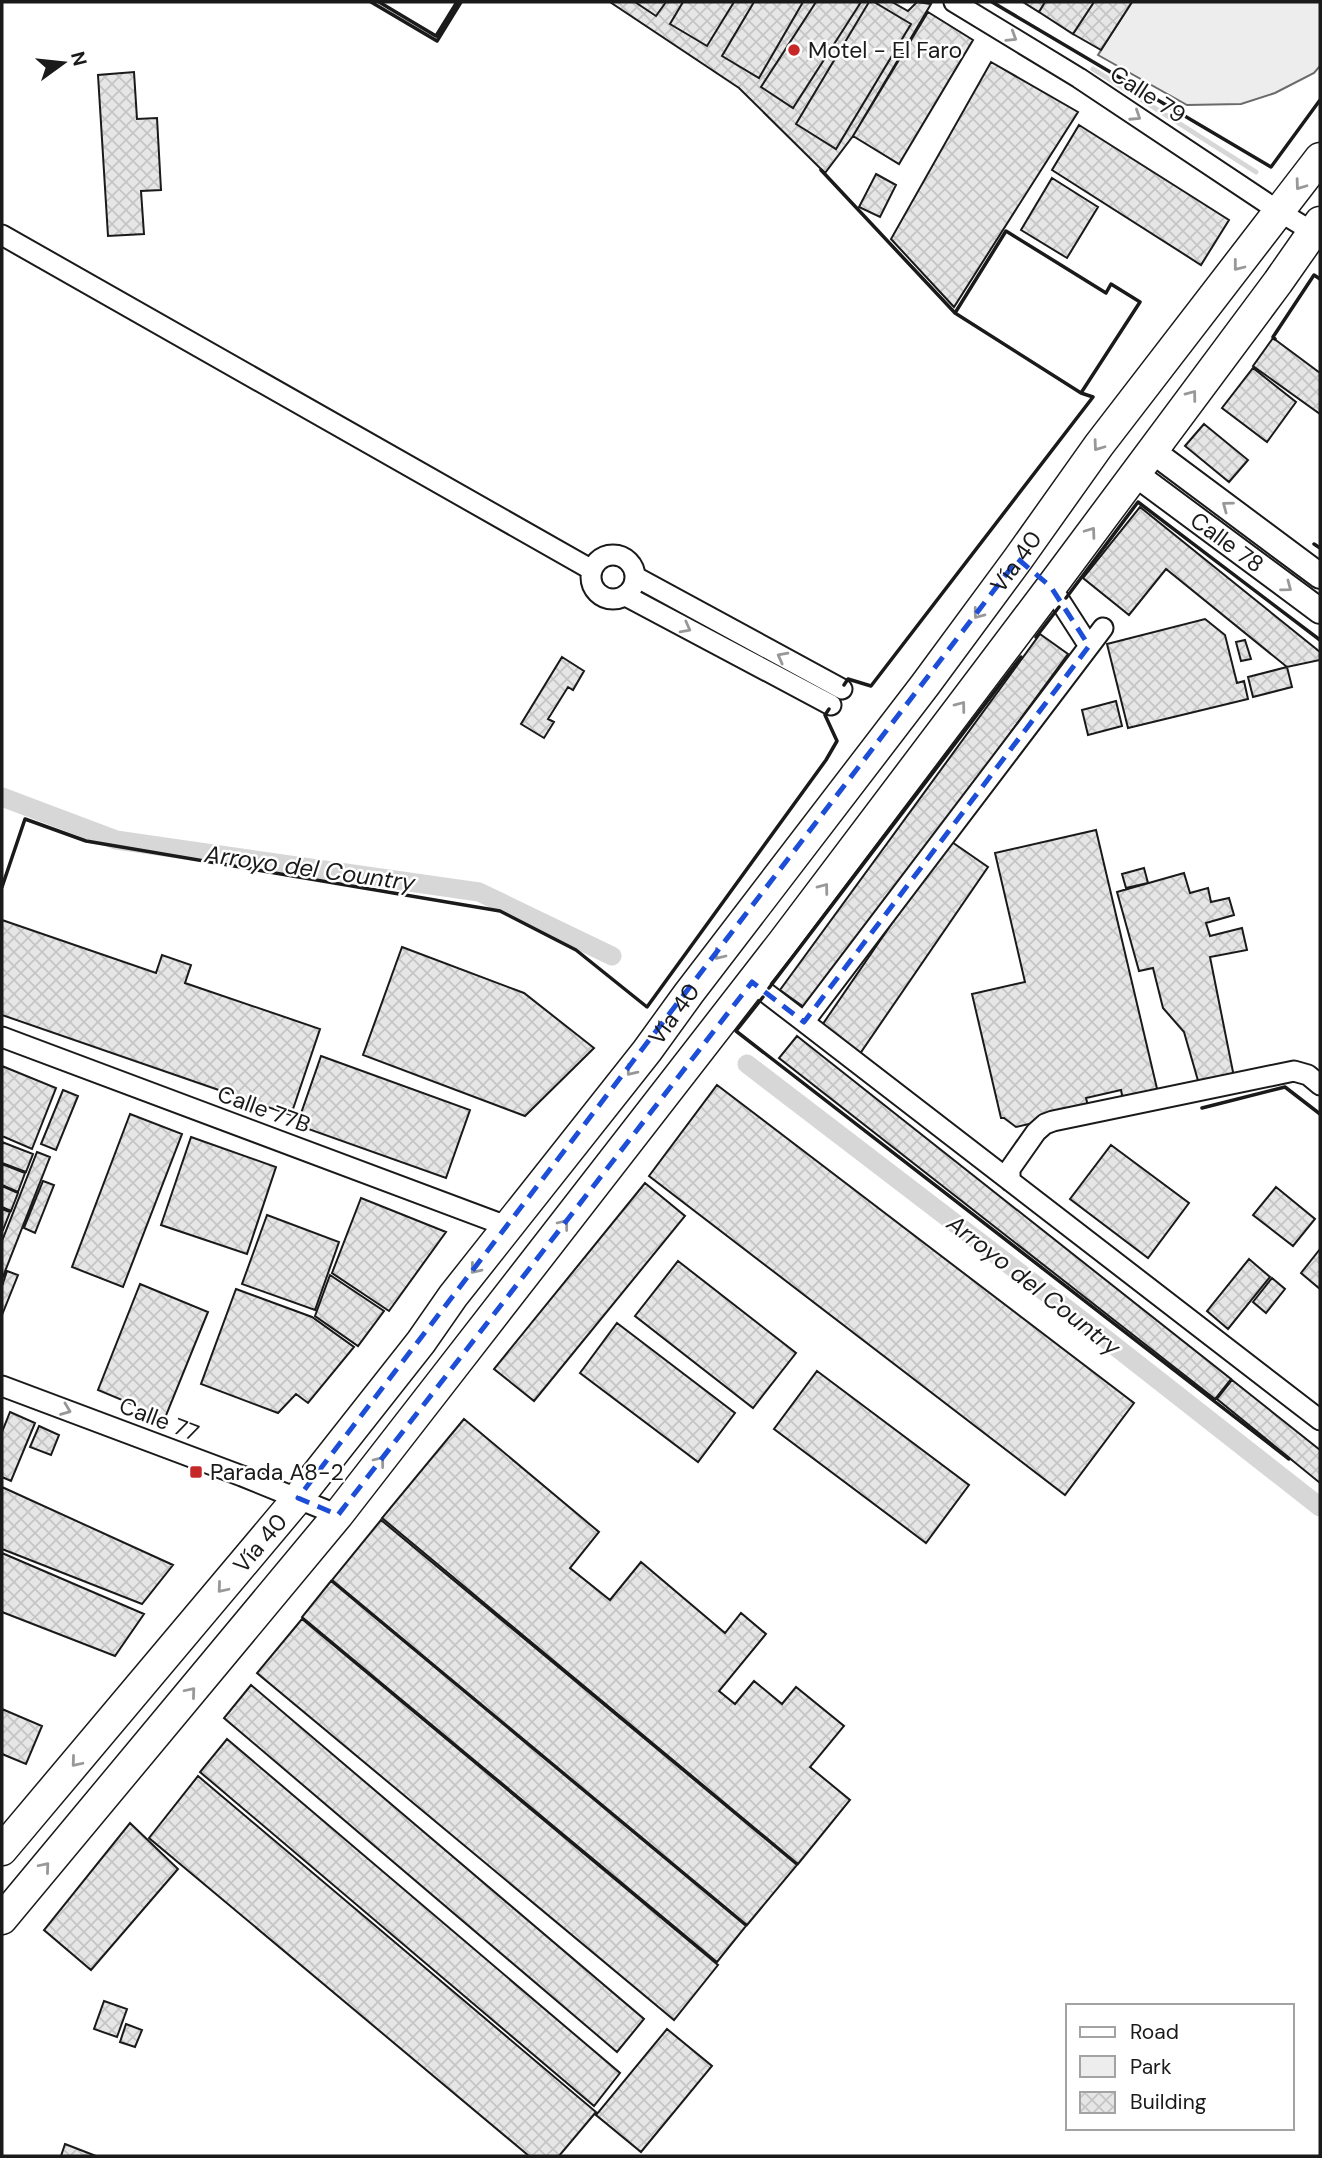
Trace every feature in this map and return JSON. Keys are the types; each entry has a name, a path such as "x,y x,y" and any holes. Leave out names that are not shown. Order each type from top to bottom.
{"highway":[{"name":"Vía 40","path":"2,1850 298,1498 421,1342 453,1296 647,1051 1018,559 1099,444 1320,158"},
{"name":"Vía 40","path":"2,1919 338,1515 453,1367 759,987 783,942 1057,595 1143,462 1316,227"},
{"path":"1018,559 1057,595"},
{"path":"749,916 783,942"},
{"path":"421,1342 453,1367"}],"main road":[{"name":"Calle 78","path":"1143,462 1320,576"},
{"name":"Calle 78","path":"1143,462 1320,611"}],"street":[{"name":"Calle 79","path":"954,2 1079,78 1280,212 1316,227"},
{"path":"2,235 592,570"},
{"path":"620,556 631,564 635,578 635,584 626,596 613,600 600,596 592,584 592,570 600,559 620,556"},
{"path":"626,596 836,697 635,578"},
{"path":"1057,595 1089,646"},
{"path":"804,1022 1103,628"},
{"path":"759,987 1320,1420"},
{"name":"Calle 77B","path":"2,1037 509,1227"},
{"path":"1010,1181 1010,1169 1036,1132 1053,1121 1294,1071 1308,1075 1320,1085"},
{"name":"Calle 77","path":"2,1386 338,1515"}],"highlighted area":[{"path":"1018,559 1051,587 1089,646 804,1022 752,982 338,1515 298,1498"}],"green space":[{"path":"1132,2 1320,2 1320,66 1314,73 1275,93 1241,104 1187,105 1098,55"}],"building":[{"name":"Motel - El Faro","path":"610,2 892,2 908,11 917,2 931,4 853,136 825,173 739,88"},
{"path":"635,2 666,2 656,16"},
{"path":"683,2 734,2 707,46 670,24"},
{"path":"754,2 803,2 759,78 722,56"},
{"path":"816,2 861,2 793,108 761,87"},
{"path":"869,2 874,2 911,24 836,149 796,124"},
{"path":"1023,2 1045,2 1039,12"},
{"path":"1045,2 1094,2 1073,34 1039,12"},
{"path":"1094,2 1132,2 1101,50 1073,34"},
{"path":"928,12 973,40 899,164 853,136"},
{"path":"991,62 1078,112 954,307 891,239"},
{"path":"134,72 137,119 157,118 161,190 141,191 144,234 108,236 98,75"},
{"path":"1079,125 1229,220 1201,265 1052,170"},
{"path":"876,174 896,185 880,217 859,207"},
{"path":"1052,178 1098,207 1067,258 1021,230"},
{"path":"1273,338 1320,373 1320,414 1253,366"},
{"path":"1253,368 1296,402 1267,442 1222,408"},
{"path":"1204,424 1248,460 1229,482 1185,446"},
{"path":"1140,507 1320,652 1320,660 1287,667 1166,569 1129,615 1083,578"},
{"path":"1205,619 1225,635 1237,683 1244,681 1248,699 1128,728 1107,644"},
{"path":"1040,634 1068,654 808,1010 780,990"},
{"path":"1245,640 1251,659 1241,661 1236,642"},
{"path":"562,657 584,671 573,690 568,687 548,719 554,722 544,738 521,724"},
{"path":"1287,667 1292,687 1253,697 1248,677"},
{"path":"1116,701 1122,726 1088,735 1082,710"},
{"path":"1096,830 1159,1097 1124,1105 1121,1090 1086,1098 1089,1110 1016,1127 1001,1118 972,994 1025,982 995,853"},
{"path":"949,840 988,867 857,1058 818,1031"},
{"path":"1144,868 1148,883 1126,888 1122,874"},
{"path":"1184,873 1190,893 1208,888 1211,902 1229,898 1234,915 1206,923 1210,936 1242,928 1247,950 1210,957 1234,1077 1199,1084 1184,1032 1163,1008 1153,968 1139,971 1117,892"},
{"path":"2,920 156,973 162,955 191,965 185,983 320,1029 291,1115 2,1015"},
{"path":"402,947 524,993 594,1048 525,1116 363,1055"},
{"path":"797,1036 1231,1379 1215,1399 779,1058"},
{"path":"321,1056 470,1110 446,1178 297,1125"},
{"path":"2,1066 56,1088 32,1149 2,1136"},
{"path":"717,1085 1134,1403 1065,1495 649,1176"},
{"path":"63,1090 78,1096 56,1150 41,1144"},
{"path":"130,1114 182,1134 123,1287 72,1267"},
{"path":"191,1137 276,1167 247,1254 161,1225"},
{"path":"2,1142 33,1154 26,1172 2,1163"},
{"path":"1111,1145 1189,1203 1148,1258 1070,1199"},
{"path":"37,1152 50,1157 2,1279 2,1241"},
{"path":"2,1164 25,1173 18,1192 2,1185"},
{"path":"43,1181 54,1185 35,1233 24,1228"},
{"path":"645,1183 685,1216 534,1401 494,1369"},
{"path":"2,1186 18,1193 11,1211 2,1207"},
{"path":"1276,1187 1315,1219 1293,1246 1253,1215"},
{"path":"361,1198 446,1232 389,1311 332,1273"},
{"path":"2,1209 10,1212 3,1230 2,1230"},
{"path":"267,1215 339,1242 315,1310 242,1284"},
{"path":"1320,1249 1320,1289 1301,1273"},
{"path":"1249,1259 1270,1277 1228,1329 1207,1311"},
{"path":"678,1261 796,1353 753,1408 635,1316"},
{"path":"7,1271 18,1275 2,1315 2,1286"},
{"path":"330,1275 384,1311 358,1346 315,1316"},
{"path":"1272,1278 1285,1289 1266,1313 1253,1302"},
{"path":"140,1284 208,1312 165,1418 98,1390"},
{"path":"236,1289 312,1317 354,1347 308,1403 296,1394 278,1413 201,1384"},
{"path":"617,1323 735,1413 698,1462 580,1373"},
{"path":"817,1371 969,1485 926,1543 774,1429"},
{"path":"1232,1380 1320,1450 1320,1483 1217,1399"},
{"path":"10,1412 35,1423 11,1481 2,1477 2,1432"},
{"path":"464,1419 599,1532 570,1568 610,1600 641,1562 725,1633 741,1613 766,1634 719,1691 735,1704 754,1681 782,1704 796,1687 844,1726 810,1767 850,1800 798,1864 382,1518"},
{"path":"39,1426 59,1435 51,1455 30,1447"},
{"path":"2,1487 173,1565 142,1604 2,1549"},
{"path":"381,1520 797,1865 747,1925 332,1580"},
{"path":"2,1553 144,1614 115,1656 2,1612"},
{"path":"331,1581 746,1926 717,1962 302,1617"},
{"path":"302,1619 718,1965 674,2020 257,1673"},
{"path":"251,1685 644,2019 617,2052 224,1718"},
{"path":"2,1709 42,1726 26,1764 2,1754"},
{"path":"227,1739 620,2073 594,2106 200,1772"},
{"path":"198,1776 596,2112 559,2156 529,2156 149,1838"},
{"path":"130,1823 178,1869 91,1970 44,1930"},
{"path":"104,2001 127,2009 117,2037 94,2029"},
{"path":"126,2024 142,2030 135,2047 120,2042"},
{"path":"667,2029 712,2066 641,2152 596,2115"},
{"path":"65,2144 96,2156 61,2156"}],"waterway":[{"path":"1093,69 1256,172"},
{"name":"Arroyo del Country","path":"2,797 116,840 479,892 612,956"},
{"name":"Arroyo del Country","path":"747,1064 1320,1507"}],"wall":[{"path":"371,2 437,41 461,2"},
{"path":"379,2 436,36 457,2"},
{"path":"992,2 1271,167 1320,100"},
{"path":"821,170 955,313 1081,393 1093,397 871,686 848,679 844,685"},
{"path":"1006,231 1106,293 1111,284 1140,302 1081,393 955,313 1006,231"},
{"path":"1275,339 1273,337 1314,275 1320,279"},
{"path":"1066,598 1138,502 1320,640"},
{"path":"1314,544 1320,548"},
{"path":"1036,637 1059,607"},
{"path":"769,988 1021,657"},
{"path":"2,887 25,819 86,841 500,911 576,950 647,1007 826,760 837,741 825,715 829,709"},
{"path":"763,997 736,1031 1289,1459"},
{"path":"1202,1108 1285,1087 1320,1114"}],"place":[{"name":"Motel - El Faro","path":"794,50"},
{"name":"Parada A8-2","path":"196,1472"}]}
